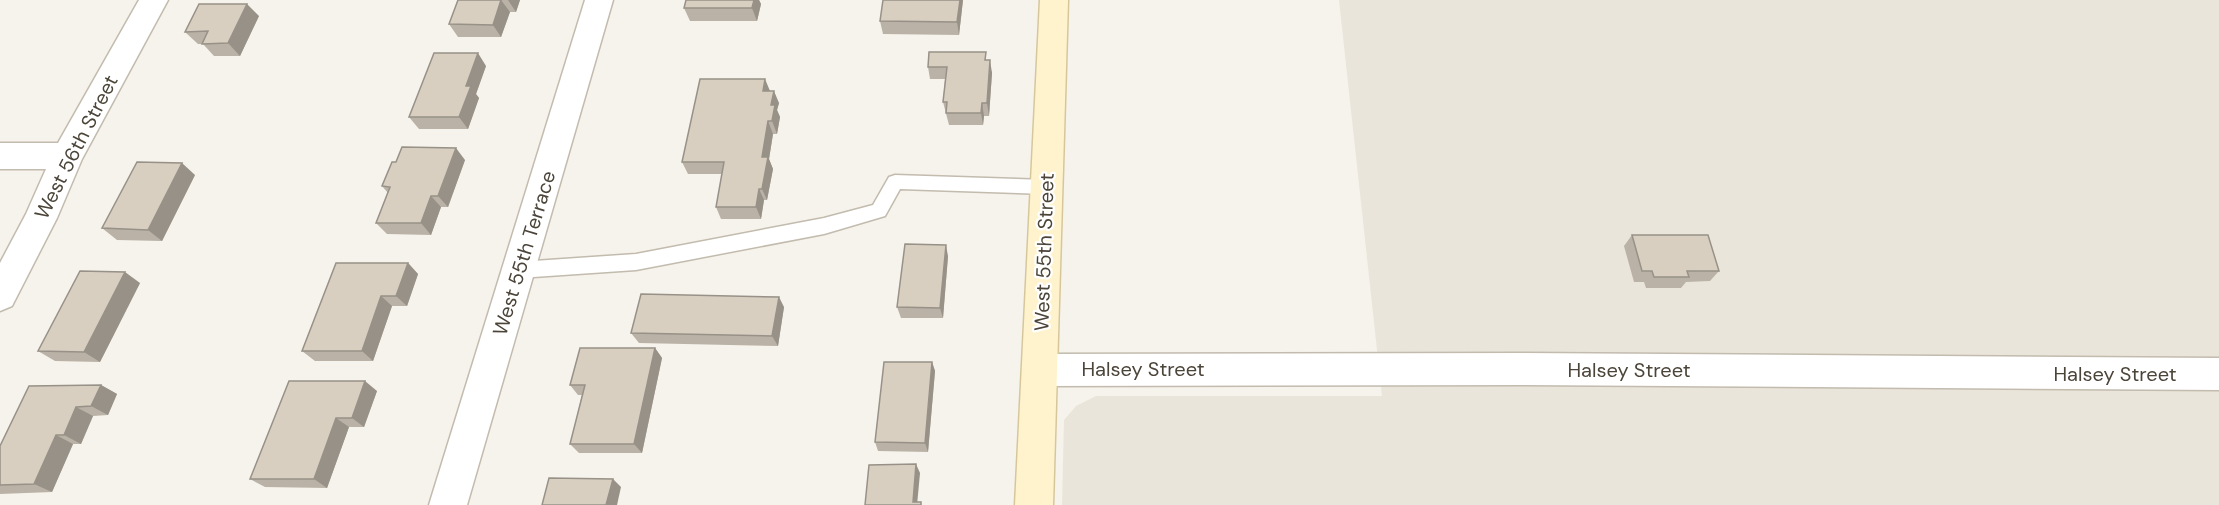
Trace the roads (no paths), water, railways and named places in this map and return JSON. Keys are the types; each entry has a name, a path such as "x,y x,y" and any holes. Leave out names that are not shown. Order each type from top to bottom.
{"street":[{"name":"West 56th Street","path":"0,296 41,218 67,156 154,0"},
{"name":"West 55th Terrace","path":"448,505 599,0"},
{"name":"West 55th Street","path":"1034,505 1054,0"},
{"path":"0,156 67,156"},
{"name":"Halsey Street","path":"1040,370 1536,369 2219,374"}],"lane":[{"path":"519,270 636,262 824,226 879,211 895,182 1047,187"}]}
